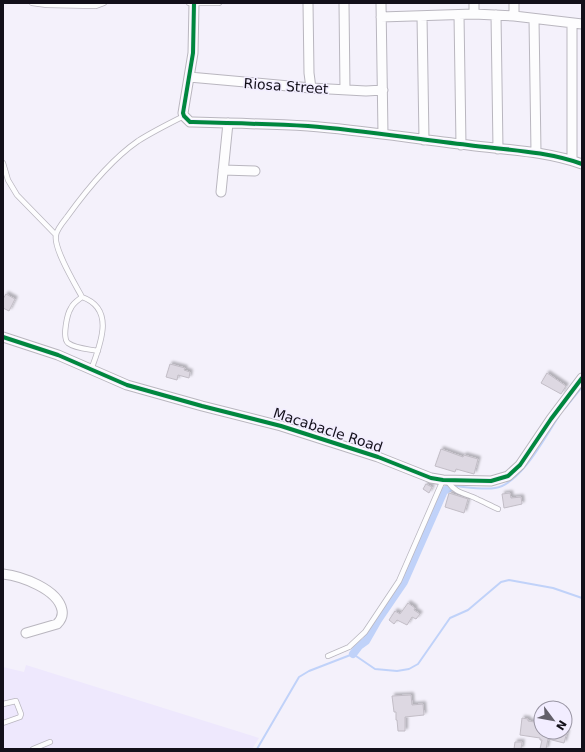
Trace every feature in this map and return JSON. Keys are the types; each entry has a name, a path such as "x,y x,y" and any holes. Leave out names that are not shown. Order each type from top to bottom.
{"street":[{"path":"192,3 193,52 183,113 190,122 309,126 384,134 461,145 536,152 572,160 582,164"},
{"path":"308,3 309,74 311,88"},
{"path":"344,3 345,90"},
{"path":"381,3 384,134"},
{"path":"474,3 474,14"},
{"path":"514,3 514,16"},
{"path":"381,17 474,14 514,16 582,24"},
{"path":"459,15 461,145"},
{"path":"496,15 498,149"},
{"path":"422,16 424,140"},
{"path":"534,19 536,152"},
{"path":"572,23 572,160"},
{"name":"Riosa Street","path":"189,77 311,88 383,90"},
{"path":"221,192 228,123"},
{"path":"223,170 255,171"},
{"name":"Macabacle Road","path":"3,337 58,355 108,378 154,393 329,440 430,478 446,480 491,481 508,476 520,465 558,408 582,378"},
{"path":"3,574 25,580 44,588 58,600 61,605 61,618 57,624 26,633"}],"lane":[{"path":"32,3 47,5 96,6 104,3"},
{"path":"192,3 219,3"},
{"path":"91,370 98,351 103,330 102,318 96,304 82,297 56,245 56,235 61,225 77,204 121,155 137,142 184,116"},
{"path":"3,163 8,180 17,195 56,235"},
{"path":"82,297 70,309 64,335 65,339 68,343 76,347 98,351"},
{"path":"328,656 348,647 366,632 399,581 446,480 459,492 476,498 498,509"},
{"path":"3,704 16,701 21,714 20,717 3,723"},
{"path":"33,749 50,742"}],"shaded area":[{"path":"26,665 259,738 252,749 3,749 3,667 24,672"}],"building":[{"path":"6,294 15,299 9,311 3,308 3,299"},
{"path":"170,364 185,368 184,370 190,372 189,378 178,375 177,380 166,377"},
{"path":"547,373 566,386 561,394 541,383"},
{"path":"441,449 463,457 464,455 478,459 474,474 456,469 455,472 435,466"},
{"path":"426,484 432,487 429,493 423,489"},
{"path":"449,493 468,499 464,513 445,507"},
{"path":"510,493 511,498 521,497 522,504 504,508 502,494"},
{"path":"408,603 420,614 416,619 412,617 407,625 397,620 394,624 389,620 395,611 400,614"},
{"path":"411,695 412,705 423,704 424,715 405,717 405,731 398,731 396,712 394,712 392,696"},
{"path":"522,718 533,722 533,737 520,735"},
{"path":"542,740 548,740 546,749 540,749"},
{"path":"552,740 565,740 564,743"},
{"path":"515,742 522,742 521,749 514,749"}],"waterway":[{"path":"565,408 582,387"},
{"path":"449,488 455,486 491,489 505,485 514,478 532,458 559,416"},
{"path":"353,654 359,646 366,641 378,620 404,582 444,491 449,488"},
{"path":"257,749 299,677 309,671 353,654 375,669 397,671 409,669 418,664 450,618 468,610 501,582 509,580 553,588 582,598"},
{"path":"388,604 404,582"}],"cycle path":[{"path":"194,4 193,53 183,113 190,122 308,126 348,130 554,156 582,164"},
{"path":"3,337 58,355 127,385 281,426 378,457 431,478 443,480 491,481 508,476 520,465 551,419 582,378"}]}
